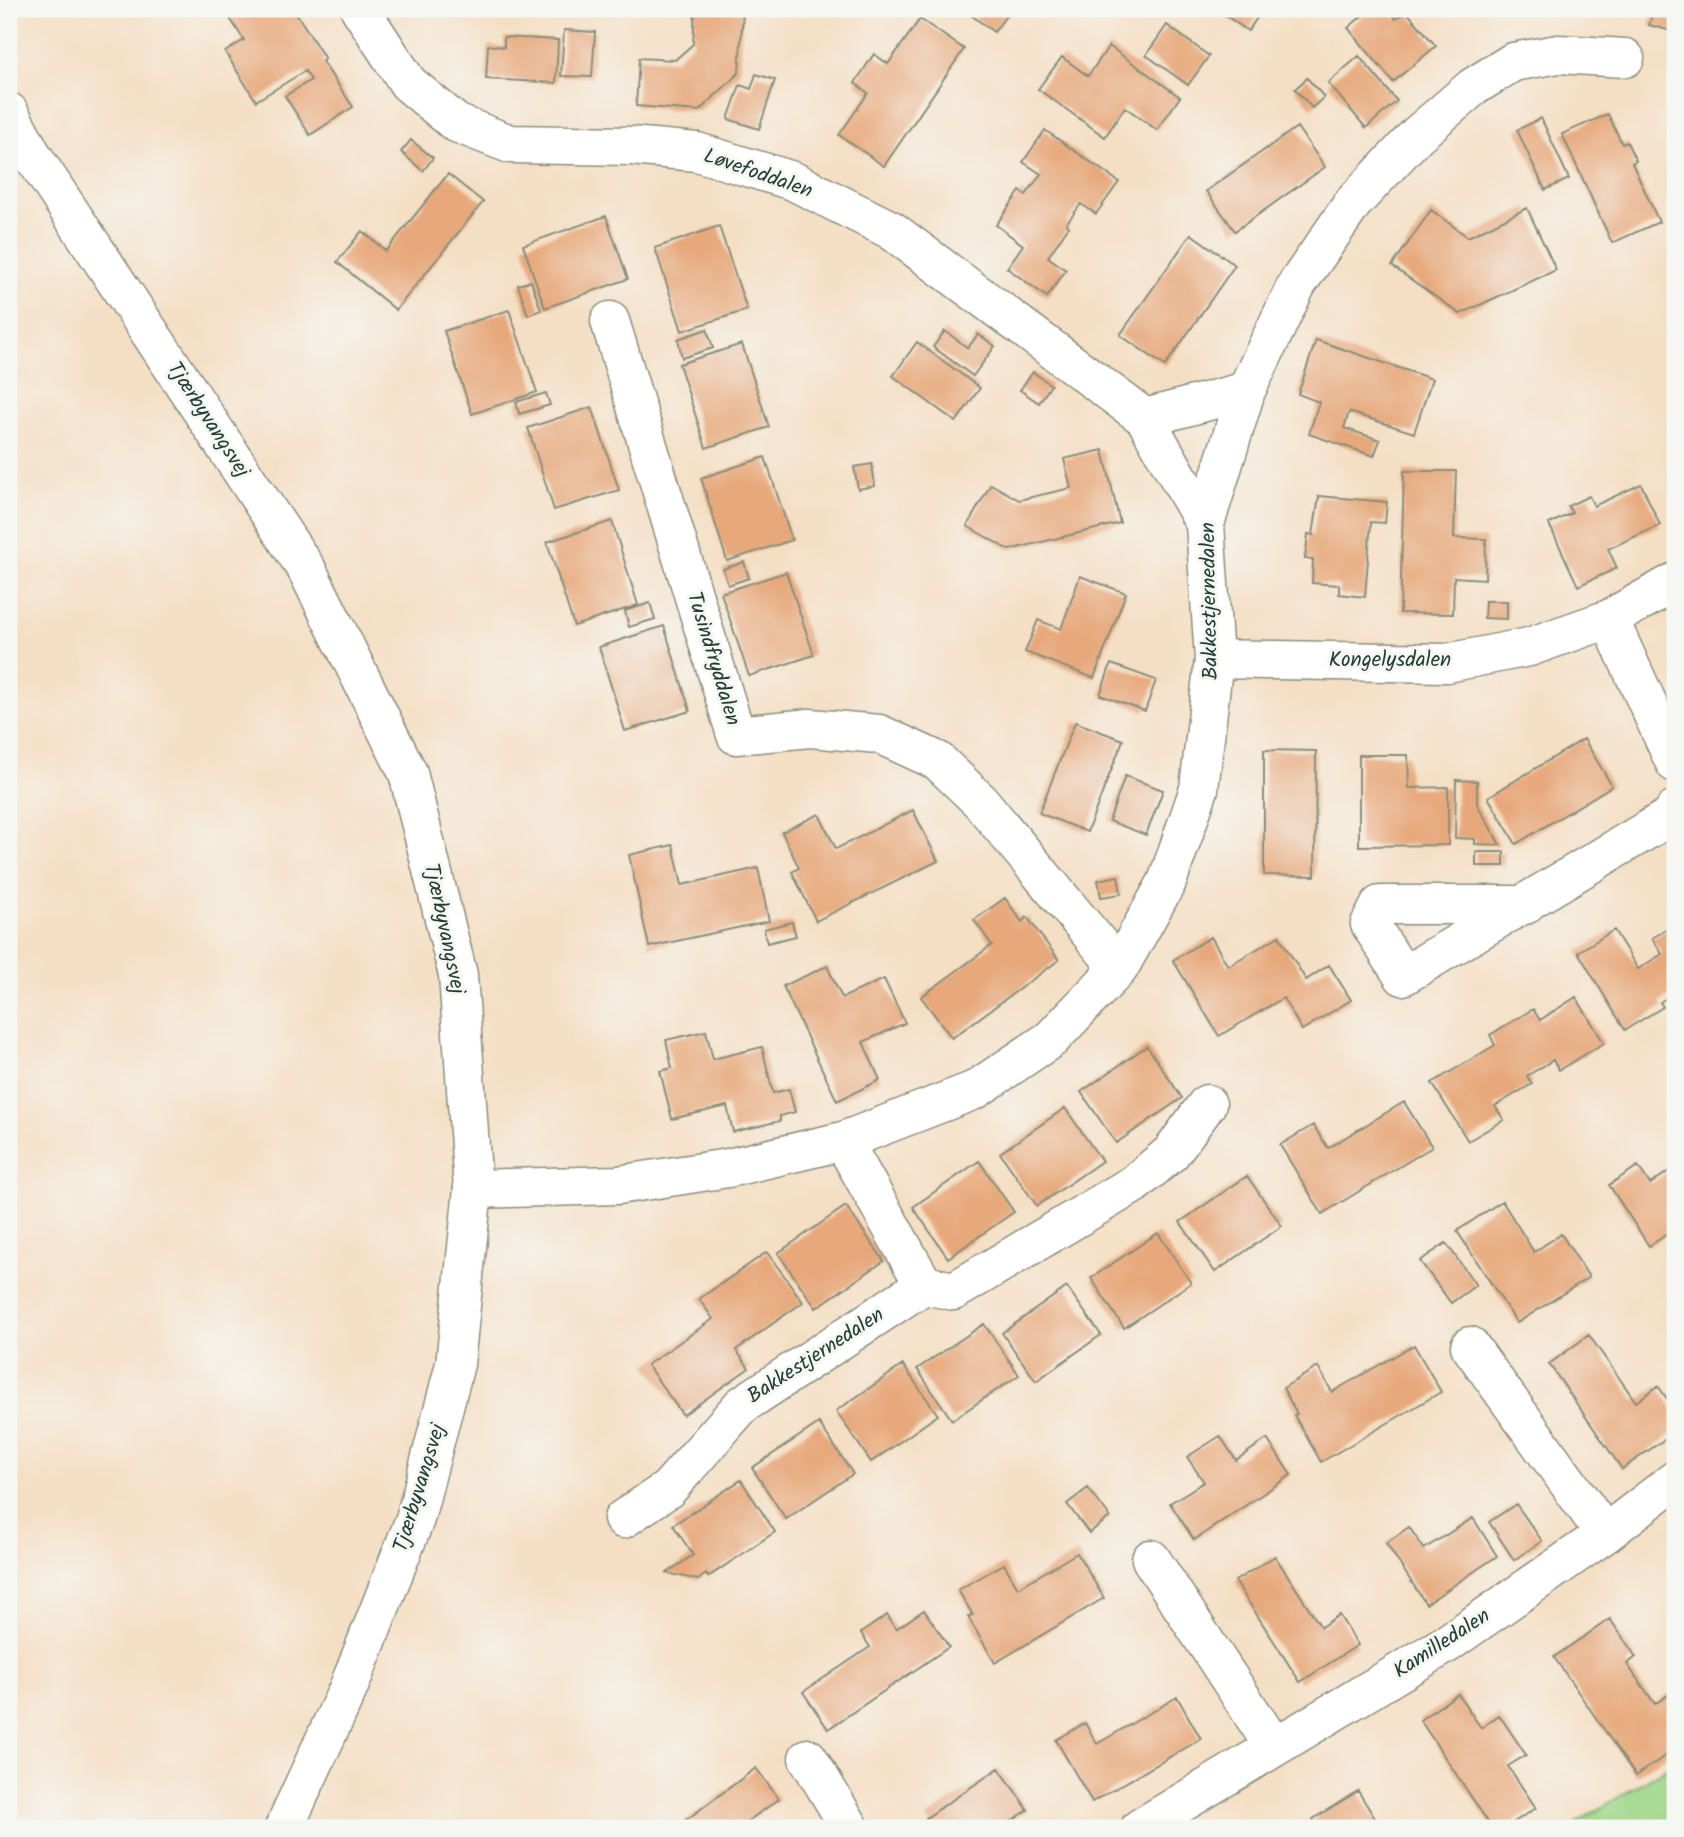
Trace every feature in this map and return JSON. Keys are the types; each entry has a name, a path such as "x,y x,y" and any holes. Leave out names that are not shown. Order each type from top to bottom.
{"street":[{"name":"Løvefoddalen","path":"360,9 408,83 456,123 510,144 631,146 697,152 793,181 891,230 1145,418 1205,524"},
{"name":"Bakkestjernedalen","path":"473,1189 618,1185 728,1168 843,1141 975,1090 1051,1039 1119,968 1167,882 1199,789 1214,659 1205,524 1246,391 1297,284 1353,203 1417,135 1473,87 1513,62 1558,54 1625,58"},
{"name":"Tjærbyvangsvej","path":"9,112 31,153 307,570 408,773 458,975 473,1189 455,1364 415,1519 348,1689 284,1828"},
{"name":"Tusindfryddalen","path":"610,321 736,735 810,728 879,734 937,761 980,801 1119,968"},
{"path":"1145,418 1246,391"},
{"name":"Kongelysdalen","path":"1214,659 1447,663 1529,647 1609,619 1675,582"},
{"path":"1609,619 1675,763"},
{"path":"1525,905 1674,814 1675,809"},
{"path":"843,1141 924,1285 954,1291 1134,1184 1171,1153 1207,1104"},
{"name":"Bakkestjernedalen","path":"623,1519 668,1489 742,1405 924,1285"},
{"path":"1470,1346 1605,1534"},
{"name":"Kamilledalen","path":"1140,1828 1448,1643 1605,1534 1675,1480"},
{"path":"1151,1559 1274,1747"},
{"path":"808,1758 850,1828"}],"green space":[{"path":"1675,1763 1675,1828 1568,1828"}],"building":[{"path":"224,9 287,9 290,13 295,11 325,59 322,61 353,107 310,135 285,96 311,80 305,71 256,101 225,52 244,40"},
{"path":"695,9 743,11 739,73 699,111 636,106 639,58 675,60 693,44"},
{"path":"963,9 1011,9 994,32"},
{"path":"1216,9 1263,9 1248,31"},
{"path":"1370,9 1388,9 1396,19 1406,11 1436,46 1393,82 1348,28"},
{"path":"1654,9 1675,9 1675,32 1649,25"},
{"path":"920,19 964,49 884,166 839,135 868,93 855,83 874,54 888,64"},
{"path":"1167,25 1209,56 1188,85 1146,55"},
{"path":"564,30 595,32 592,77 561,76"},
{"path":"504,37 558,40 556,83 486,79 488,45 504,47"},
{"path":"1109,46 1180,97 1157,130 1125,107 1105,137 1038,89 1062,57 1088,76"},
{"path":"1359,56 1397,101 1366,128 1328,83"},
{"path":"756,74 775,80 759,129 728,119 740,85 751,89"},
{"path":"1307,78 1324,97 1312,108 1295,89"},
{"path":"1608,114 1622,144 1627,142 1636,161 1632,163 1659,222 1612,243 1562,134"},
{"path":"1541,118 1569,179 1545,190 1517,130"},
{"path":"1297,127 1325,167 1235,231 1206,191"},
{"path":"1045,130 1119,182 1096,214 1081,204 1066,224 1069,226 1048,257 1066,270 1047,297 1007,268 1023,245 996,225 1020,191 1026,195 1041,174 1023,162"},
{"path":"411,140 433,158 423,171 401,152"},
{"path":"448,174 483,202 396,310 337,262 362,231 386,251"},
{"path":"1527,208 1556,270 1460,314 1392,266 1431,210 1468,237"},
{"path":"606,216 628,279 545,308 523,245"},
{"path":"719,226 747,310 682,331 655,248"},
{"path":"1191,234 1235,265 1165,366 1120,335"},
{"path":"531,281 541,310 528,315 518,285"},
{"path":"509,310 537,392 472,414 444,331"},
{"path":"707,329 713,348 682,358 678,339"},
{"path":"945,331 968,348 978,334 995,346 973,376 933,347"},
{"path":"1316,340 1432,379 1414,433 1349,412 1344,428 1380,440 1374,456 1309,434 1319,402 1298,394"},
{"path":"917,342 980,388 956,422 893,376"},
{"path":"742,344 769,427 706,448 679,364"},
{"path":"1033,372 1051,385 1039,403 1020,390"},
{"path":"546,393 550,405 519,414 516,402"},
{"path":"592,407 619,490 554,510 528,428"},
{"path":"1103,450 1120,523 1009,550 967,526 991,484 1019,500 1071,488 1064,459"},
{"path":"765,457 792,540 727,561 701,478"},
{"path":"872,464 875,486 858,489 854,467"},
{"path":"1404,471 1456,471 1454,538 1486,539 1485,579 1454,577 1453,614 1400,613"},
{"path":"1641,484 1660,525 1608,549 1617,568 1578,586 1549,524 1572,513 1568,506 1589,496 1594,506"},
{"path":"1319,496 1387,502 1385,523 1371,522 1365,597 1339,594 1339,585 1312,583 1313,560 1305,559 1308,534 1313,535"},
{"path":"612,521 638,605 574,626 547,542"},
{"path":"744,562 749,578 728,585 723,569"},
{"path":"786,572 814,655 749,676 721,593"},
{"path":"1080,576 1126,593 1094,678 1025,652 1038,620 1061,629"},
{"path":"1485,601 1507,601 1507,619 1484,618"},
{"path":"650,603 655,619 629,627 625,611"},
{"path":"664,626 690,711 625,731 599,647"},
{"path":"1111,664 1156,680 1145,711 1100,695"},
{"path":"1075,722 1123,740 1087,832 1039,813"},
{"path":"1584,739 1612,786 1516,844 1488,797"},
{"path":"1264,750 1316,751 1315,876 1264,875"},
{"path":"1359,755 1408,755 1409,788 1448,787 1448,845 1359,846"},
{"path":"1125,776 1163,790 1146,835 1109,821"},
{"path":"1456,780 1477,781 1477,804 1500,845 1475,844 1475,839 1455,838"},
{"path":"913,810 938,861 816,921 792,872 799,868 782,832 819,814 836,849"},
{"path":"673,845 682,885 758,868 769,921 649,947 629,855"},
{"path":"1476,852 1504,852 1504,866 1476,866"},
{"path":"1118,876 1121,894 1101,897 1098,880"},
{"path":"1005,898 1022,922 1027,917 1059,960 952,1038 921,997 992,945 974,920"},
{"path":"792,922 796,936 767,943 764,929"},
{"path":"1675,925 1675,993 1660,1002 1663,1007 1625,1030 1578,952 1614,930 1638,969 1662,954 1652,938"},
{"path":"1279,936 1306,980 1329,965 1351,1000 1302,1030 1283,998 1219,1036 1173,960 1211,937 1228,966"},
{"path":"827,966 842,998 884,979 905,1023 863,1042 880,1080 837,1101 783,986"},
{"path":"1576,997 1604,1043 1559,1070 1553,1060 1527,1076 1532,1084 1495,1106 1504,1120 1468,1141 1432,1083 1495,1045 1490,1035 1533,1009 1540,1020"},
{"path":"706,1031 713,1059 762,1047 773,1093 789,1089 795,1112 780,1116 780,1121 733,1132 727,1106 672,1119 660,1071 672,1068 666,1040"},
{"path":"1147,1046 1182,1098 1116,1143 1081,1092"},
{"path":"1404,1102 1432,1147 1322,1214 1280,1145 1313,1125 1328,1148"},
{"path":"1065,1108 1102,1161 1037,1206 1000,1153"},
{"path":"979,1161 1014,1212 948,1258 913,1207"},
{"path":"1638,1166 1650,1184 1675,1167 1675,1229 1649,1246 1609,1185"},
{"path":"1247,1176 1282,1226 1215,1272 1180,1222"},
{"path":"1502,1201 1534,1252 1561,1234 1589,1277 1517,1323 1457,1231"},
{"path":"846,1206 884,1261 816,1308 778,1253"},
{"path":"1158,1233 1191,1283 1124,1328 1091,1278"},
{"path":"1446,1243 1476,1285 1451,1303 1420,1261"},
{"path":"767,1252 803,1302 736,1350 749,1368 683,1415 647,1365 713,1319 699,1299"},
{"path":"1067,1287 1101,1335 1036,1381 1002,1333"},
{"path":"984,1324 1019,1375 952,1420 917,1369"},
{"path":"1589,1335 1636,1402 1658,1386 1675,1410 1675,1432 1622,1469 1549,1364"},
{"path":"1414,1345 1441,1392 1321,1462 1294,1415 1297,1414 1283,1388 1318,1367 1332,1392"},
{"path":"903,1365 938,1415 871,1462 836,1411"},
{"path":"819,1423 853,1474 786,1519 752,1468"},
{"path":"1220,1436 1236,1460 1267,1439 1291,1475 1194,1540 1170,1503 1204,1482 1187,1457"},
{"path":"741,1480 775,1532 708,1577 706,1574 698,1580 667,1573 693,1555 673,1525"},
{"path":"1088,1488 1110,1517 1089,1533 1067,1504"},
{"path":"1516,1504 1542,1541 1514,1560 1489,1522"},
{"path":"1473,1518 1497,1556 1426,1604 1386,1543 1409,1527 1424,1549"},
{"path":"1077,1553 1104,1598 995,1663 968,1617 973,1615 958,1590 1004,1564 1018,1588"},
{"path":"1275,1556 1321,1627 1339,1615 1358,1645 1300,1682 1235,1581"},
{"path":"924,1610 949,1647 828,1729 803,1692 870,1647 861,1633 887,1615 896,1629"},
{"path":"1610,1619 1636,1657 1627,1664 1655,1704 1675,1690 1675,1749 1636,1776 1554,1657"},
{"path":"1458,1694 1481,1728 1499,1715 1526,1755 1508,1766 1536,1808 1505,1828 1492,1828 1420,1720"},
{"path":"1177,1697 1201,1739 1092,1802 1056,1740 1085,1723 1097,1744"},
{"path":"756,1768 779,1799 748,1821 754,1828 686,1828 682,1823"},
{"path":"999,1768 1028,1810 1001,1828 934,1828 926,1818"},
{"path":"1358,1791 1381,1828 1318,1828 1313,1819"}]}
